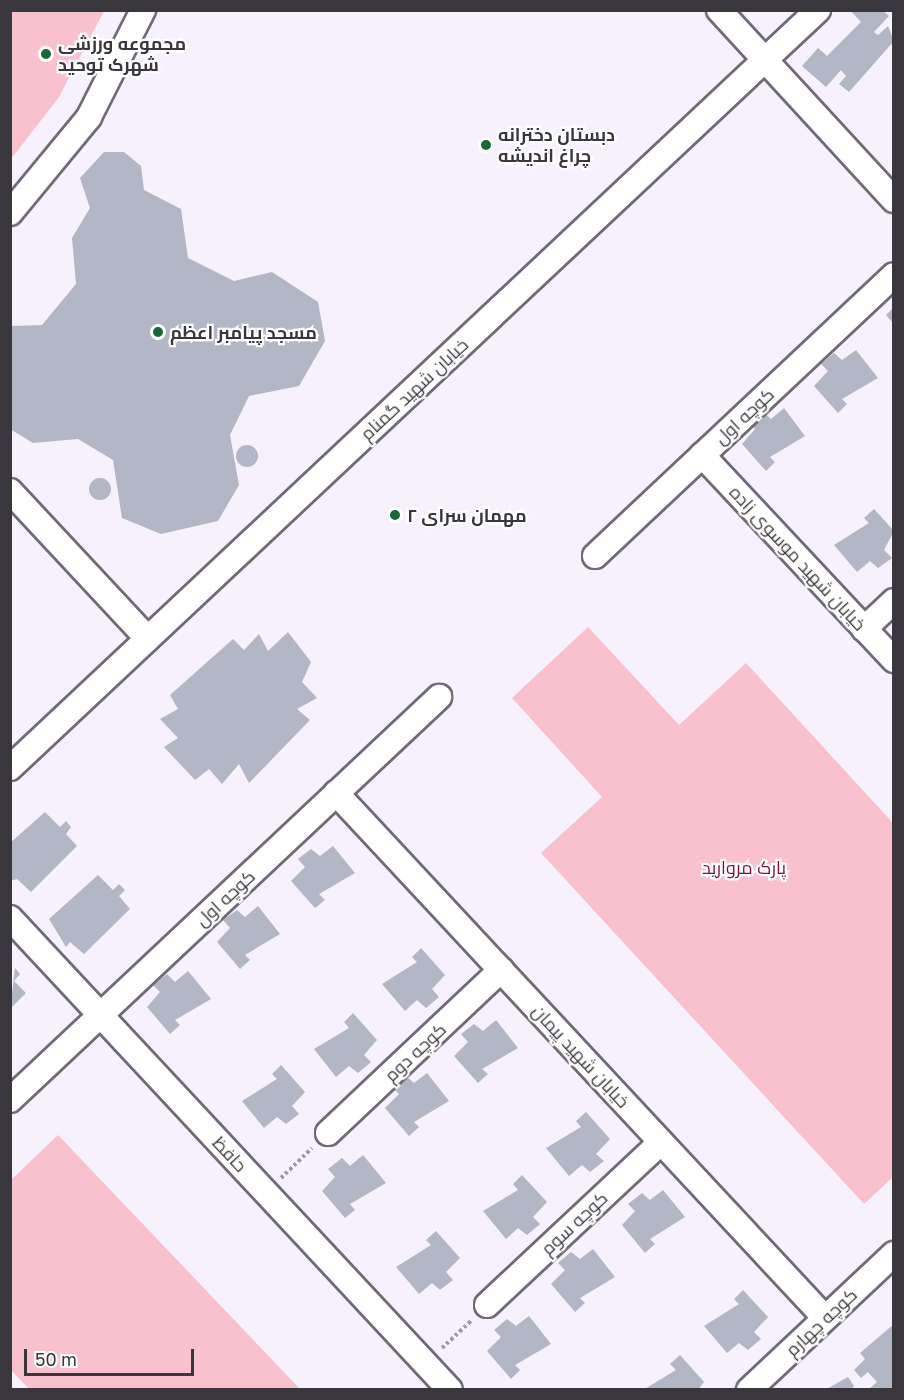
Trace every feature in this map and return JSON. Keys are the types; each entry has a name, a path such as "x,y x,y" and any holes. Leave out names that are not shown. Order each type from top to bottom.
{"street":[{"path":"10,213 89,117 142,10"},
{"path":"719,10 894,200"},
{"name":"خیابان شهید گمنام","path":"10,768 818,10"},
{"name":"کوچه اول","path":"595,556 894,275"},
{"name":"خیابان شهید موسوی زاده","path":"702,455 894,660"},
{"path":"10,490 148,639"},
{"path":"864,628 894,601"},
{"name":"کوچه اول","path":"10,1100 439,697"},
{"name":"خیابان شهید پیمان","path":"336,793 825,1318"},
{"name":"حافظ","path":"10,918 450,1389"},
{"name":"کوچه دوم","path":"328,1133 501,970"},
{"name":"کوچه سوم","path":"488,1305 661,1142"},
{"name":"کوچه چهارم","path":"749,1389 894,1254"}],"path":[{"path":"266,1192 328,1133"},
{"path":"425,1363 488,1305"}],"green space":[{"name":"مجموعه ورزشی شهرک توحید","path":"10,11 104,11 59,97 11,159"},
{"name":"پارک مروارید","path":"588,627 679,725 746,663 893,823 893,1177 864,1204 541,853 602,797 512,698"},
{"path":"58,1135 300,1389 29,1389 11,1370 11,1180"}],"building":[{"path":"850,10 882,10 889,16 874,32 878,35 888,26 894,41 849,92 839,84 846,76 841,70 826,87 802,66 818,48 827,56 861,22"},
{"path":"104,152 124,152 141,166 144,190 181,209 188,258 234,281 272,272 318,302 325,341 299,386 249,396 230,435 239,485 218,521 161,534 122,518 113,460 78,439 33,443 10,429 10,326 42,325 76,284 72,238 90,208 80,178"},
{"path":"894,307 894,324 886,315"},
{"path":"856,350 878,378 842,399 847,404 838,413 814,386 828,371 821,364 834,353 842,360"},
{"path":"784,408 805,436 770,457 775,462 766,471 742,444 755,429 749,422 762,411 771,419"},
{"path":"247,445 255,448 258,456 255,464 247,467 239,464 236,456 239,448"},
{"path":"100,478 108,481 111,489 108,497 100,500 92,497 89,489 92,481"},
{"path":"874,509 894,531 884,550 892,558 878,568 870,561 857,572 834,545 869,523 864,518"},
{"path":"288,632 311,662 302,682 317,698 297,709 310,720 249,783 239,764 222,784 209,769 195,780 164,747 178,738 160,719 178,709 170,695 233,639 244,650 259,634 268,651"},
{"path":"45,812 60,827 66,821 71,827 66,834 77,846 31,892 17,879 10,881 10,843"},
{"path":"333,846 355,873 319,894 325,900 315,908 291,881 305,867 298,859 311,849 320,856"},
{"path":"98,875 113,890 119,884 125,890 119,896 130,909 84,954 70,942 66,947 49,919"},
{"path":"258,906 280,934 245,955 250,960 240,969 217,942 230,928 223,920 237,910 245,917"},
{"path":"421,948 445,975 432,989 439,997 426,1008 417,1000 405,1011 382,984 417,962 412,957"},
{"path":"15,968 20,974 14,981 26,993 10,1009"},
{"path":"188,971 211,999 175,1020 180,1025 170,1034 147,1007 160,992 153,985 167,974 175,982"},
{"path":"353,1013 377,1040 364,1055 371,1062 358,1073 349,1066 336,1077 314,1049 349,1028 344,1022"},
{"path":"496,1020 518,1048 482,1069 488,1074 478,1083 454,1056 468,1042 461,1034 474,1024 483,1031"},
{"path":"281,1065 305,1092 292,1106 299,1114 286,1124 277,1117 264,1128 242,1101 277,1079 272,1074"},
{"path":"427,1073 449,1101 414,1122 419,1127 409,1136 385,1108 399,1094 392,1087 406,1076 414,1083"},
{"path":"586,1112 610,1139 596,1154 604,1161 590,1172 582,1165 569,1176 546,1148 581,1127 576,1121"},
{"path":"363,1155 386,1183 350,1204 355,1210 345,1218 322,1191 335,1177 328,1169 342,1158 350,1166"},
{"path":"522,1175 547,1202 533,1217 540,1224 527,1235 518,1228 506,1239 483,1211 518,1190 513,1184"},
{"path":"663,1190 685,1217 650,1239 655,1244 645,1253 622,1225 635,1211 628,1204 642,1193 650,1200"},
{"path":"436,1231 460,1258 446,1272 453,1280 440,1290 432,1283 419,1294 396,1267 431,1245 426,1240"},
{"path":"593,1249 615,1277 580,1298 585,1303 575,1312 551,1284 565,1270 558,1263 571,1252 580,1259"},
{"path":"743,1290 768,1317 754,1332 761,1339 748,1350 739,1343 727,1353 704,1326 739,1304 734,1299"},
{"path":"529,1316 551,1344 515,1365 520,1370 511,1379 487,1351 501,1337 494,1330 507,1319 516,1326"},
{"path":"894,1324 894,1390 868,1390 877,1382 868,1372 861,1378 854,1370 865,1359 860,1353"},
{"path":"680,1355 704,1382 698,1390 643,1390 676,1370 670,1364"},
{"path":"848,1377 854,1386 851,1390 825,1390"}],"place":[{"name":"مجموعه ورزشی شهرک توحید","path":"46,54"},
{"name":"دبستان دخترانه چراغ اندیشه","path":"486,145"},
{"name":"مسجد پیامبر اعظم","path":"158,332"},
{"name":"مهمان سرای ۲","path":"395,515"}]}
